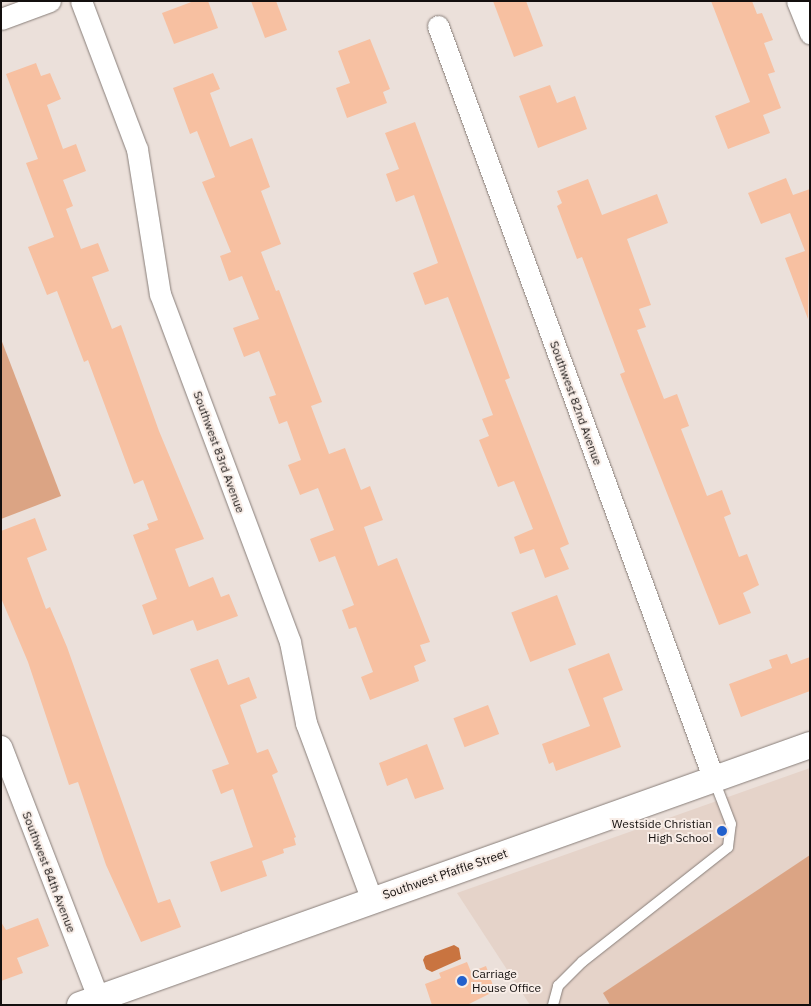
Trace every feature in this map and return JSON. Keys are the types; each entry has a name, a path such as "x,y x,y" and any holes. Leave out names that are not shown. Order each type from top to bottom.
{"street":[{"path":"1,19 50,1"},
{"name":"Southwest 83rd Avenue","path":"81,1 137,149 160,294 290,642 306,723 372,900"},
{"path":"797,1 810,34"},
{"name":"Southwest 82nd Avenue","path":"438,26 714,780"},
{"name":"Southwest Pfaffle Street","path":"89,1002 810,745"},
{"name":"Southwest 84th Avenue","path":"1,746 89,1002"}],"lane":[{"path":"553,1005 558,986 582,962 728,847 731,824 714,780"}],"shaded area":[{"path":"1,339 61,496 1,519"},
{"name":"Westside Christian High School","path":"810,768 810,1005 530,1005 457,893"},
{"path":"810,855 810,1005 610,1005 603,993"},
{"path":"454,945 459,948 461,959 432,972 426,969 423,960 425,956"}],"building":[{"path":"194,1 208,1 218,28 174,44 162,13"},
{"path":"251,1 276,1 287,30 265,38"},
{"path":"493,1 526,1 543,46 514,57"},
{"path":"711,1 752,1 757,14 762,13 773,40 764,43 775,72 768,74 781,108 763,115 770,133 728,149 715,116 750,102"},
{"path":"370,39 390,89 383,92 387,103 347,118 336,88 350,83 338,51"},
{"path":"36,63 41,76 50,73 61,99 47,105 63,149 76,144 86,171 63,180 73,206 66,209 81,249 98,243 109,271 92,277 112,329 121,325 159,431 204,539 175,549 189,587 213,577 221,597 229,594 238,616 197,631 193,620 153,635 142,605 157,599 133,535 149,529 147,524 158,520 143,480 134,484 88,360 84,362 57,291 47,295 28,247 54,237 26,163 38,159 6,74"},
{"path":"213,73 220,89 210,93 230,147 252,138 270,187 261,191 281,244 261,252 276,291 279,290 322,402 311,406 329,454 345,448 361,490 370,486 383,520 364,527 378,566 397,558 430,642 420,645 426,661 414,666 419,681 370,700 361,677 373,672 356,627 349,629 342,610 354,605 335,556 319,562 310,539 334,530 318,488 300,495 288,465 301,460 287,421 279,424 269,397 276,395 259,351 244,357 233,328 259,319 242,276 229,281 220,256 231,252 202,182 215,177 197,131 190,134 173,88"},
{"path":"550,85 557,103 575,96 587,129 538,148 519,96"},
{"path":"415,122 510,378 505,380 569,544 560,548 569,569 545,578 534,549 520,554 514,537 533,529 514,481 498,487 479,440 489,436 482,419 493,415 448,297 425,305 413,273 438,263 414,195 396,202 386,174 399,169 385,133"},
{"path":"786,178 793,195 810,189 808,319 785,258 805,251 790,213 761,224 748,193"},
{"path":"588,179 602,215 657,194 668,223 627,239 651,305 639,309 646,327 637,330 664,399 677,394 689,426 681,429 707,496 722,490 731,514 724,517 739,557 747,554 759,585 743,593 751,613 719,625 620,374 625,372 582,257 577,259 557,206 562,203 557,191"},
{"path":"35,518 47,550 27,558 46,609 50,607 67,647 158,903 170,899 181,927 141,942 106,865 78,782 69,785 28,662 1,598 1,531"},
{"path":"557,595 576,644 530,662 511,613"},
{"path":"609,653 623,690 603,698 621,747 556,771 553,762 549,764 542,744 590,726 568,669"},
{"path":"787,654 791,664 810,657 810,691 741,717 729,684 772,668 769,660"},
{"path":"218,659 228,685 249,677 257,698 240,705 257,753 268,749 278,772 272,775 296,837 294,838 296,845 283,849 284,853 262,861 267,876 221,892 210,862 253,847 233,789 221,794 212,770 229,764 190,669"},
{"path":"488,705 499,734 465,747 453,718"},
{"path":"427,744 444,789 415,799 407,778 387,786 379,763"},
{"path":"38,918 49,946 17,958 23,973 1,981 1,922 6,930"},
{"name":"Carriage House Office","path":"467,962 471,972 486,966 495,991 467,1005 432,1005 425,984 441,978 439,973"}],"place":[{"name":"Westside Christian High School","path":"722,831"},
{"name":"Carriage House Office","path":"462,981"}]}
